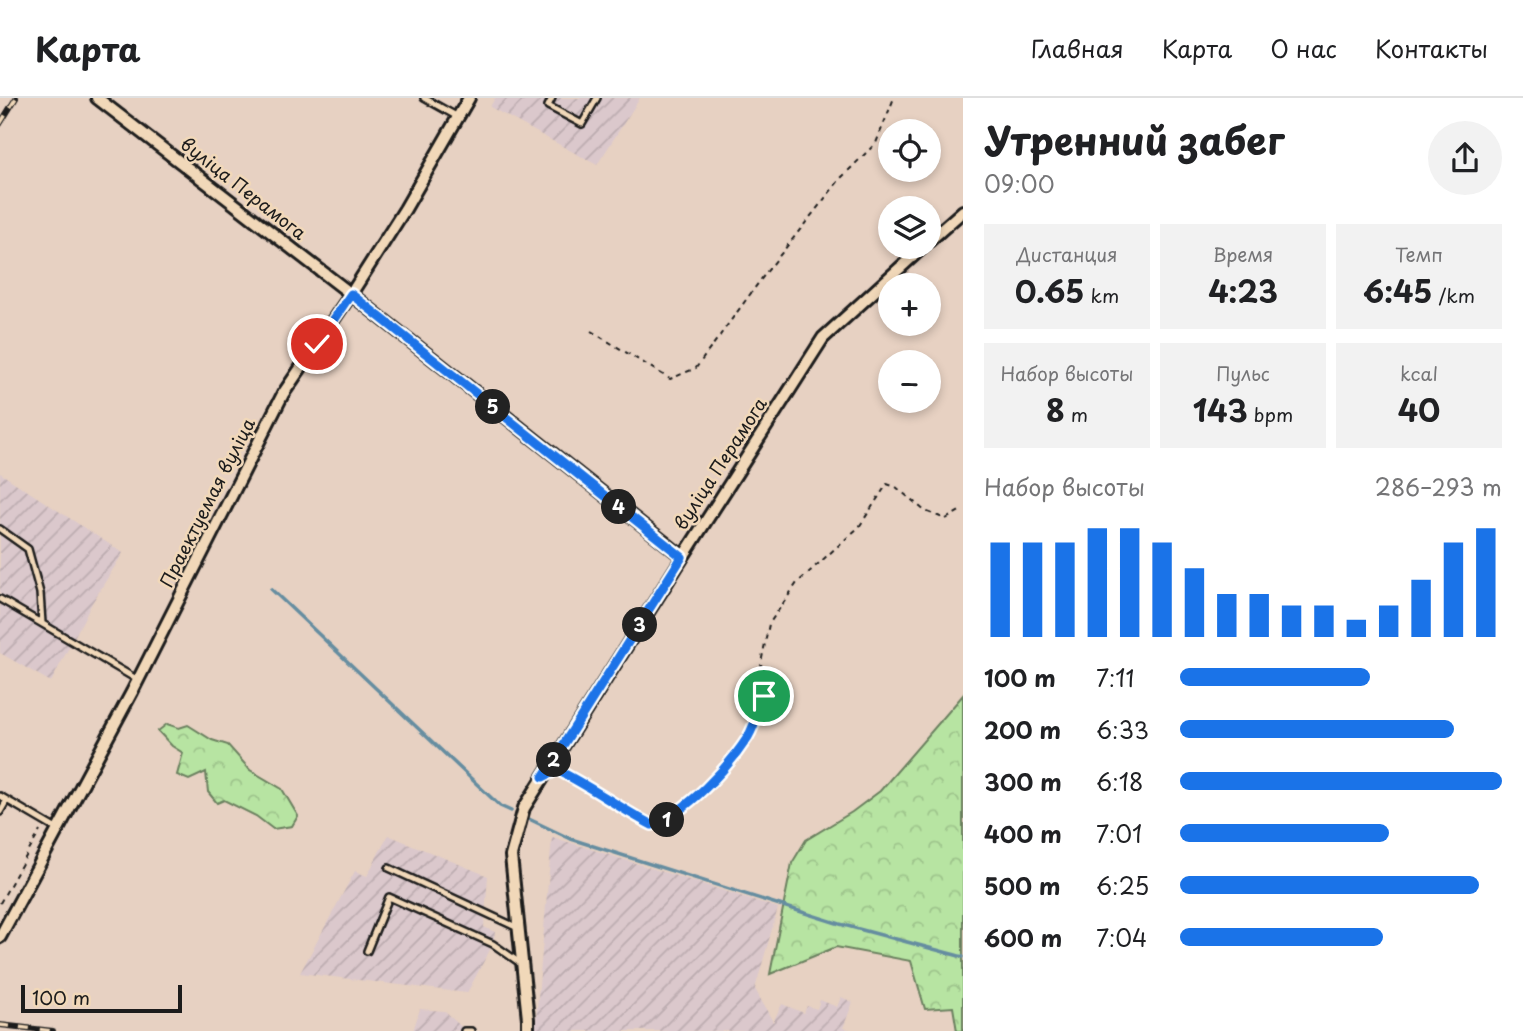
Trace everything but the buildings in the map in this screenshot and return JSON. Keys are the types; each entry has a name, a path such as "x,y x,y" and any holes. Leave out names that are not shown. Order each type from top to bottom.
{"street":[{"name":"вуліца Перамога","path":"97,98 351,294 682,557 823,338 910,259"},
{"name":"Праектуемая вуліца","path":"0,937 138,680 284,394 405,209 468,98"},
{"path":"941,231 963,211"},
{"path":"528,1031 511,856 524,808 682,557"}],"lane":[{"path":"424,98 458,117"},
{"path":"552,98 548,106 582,124 597,98"},
{"path":"0,529 28,549 40,593 42,623"},
{"path":"0,599 138,680"},
{"path":"0,796 58,830"},
{"path":"0,812 7,800"},
{"path":"389,869 518,928"},
{"path":"367,951 389,897 493,944 523,965"},
{"path":"464,1031 471,1031"}],"path":[{"path":"591,331 670,379 696,368 765,274 841,178 876,143 894,98"},
{"path":"543,777 557,770 586,784 626,812 652,825 668,819 714,779 749,736 764,696 761,663 769,624 797,583 859,527 887,484 896,487 925,512 946,519 963,509"},
{"path":"0,903 45,822"}],"shaded area":[{"path":"495,98 640,98 597,165 490,107"},
{"path":"0,473 123,553 92,603 51,682 0,653"},
{"path":"388,835 488,876 484,927 495,932 493,944 467,993 300,973 355,871 367,876"},
{"path":"552,837 778,908 755,989 773,1022 782,1004 804,1013 807,1006 817,1009 820,1000 837,1007 841,997 853,1002 843,1028 855,1031 535,1031"},
{"path":"420,1009 444,1011 466,1031 413,1031"}],"green space":[{"path":"963,695 963,1031 957,1031 953,1007 925,1009 911,961 836,947 770,974 792,863 806,840 880,791"},
{"path":"167,724 179,728 188,725 212,740 228,745 250,770 282,789 298,816 292,826 273,829 256,816 224,800 217,803 208,792 206,772 189,780 177,775 183,753 158,731"}],"waterway":[{"path":"271,589 500,806 511,811"},
{"path":"529,819 571,839 840,924 963,957"}],"railway":[{"path":"0,124 16,98"},
{"path":"0,1025 53,1031"}],"route":[{"path":"317,344 351,294 682,557 543,777 557,770 586,784 626,812 652,825 668,819 714,779 749,736 764,696"}]}
